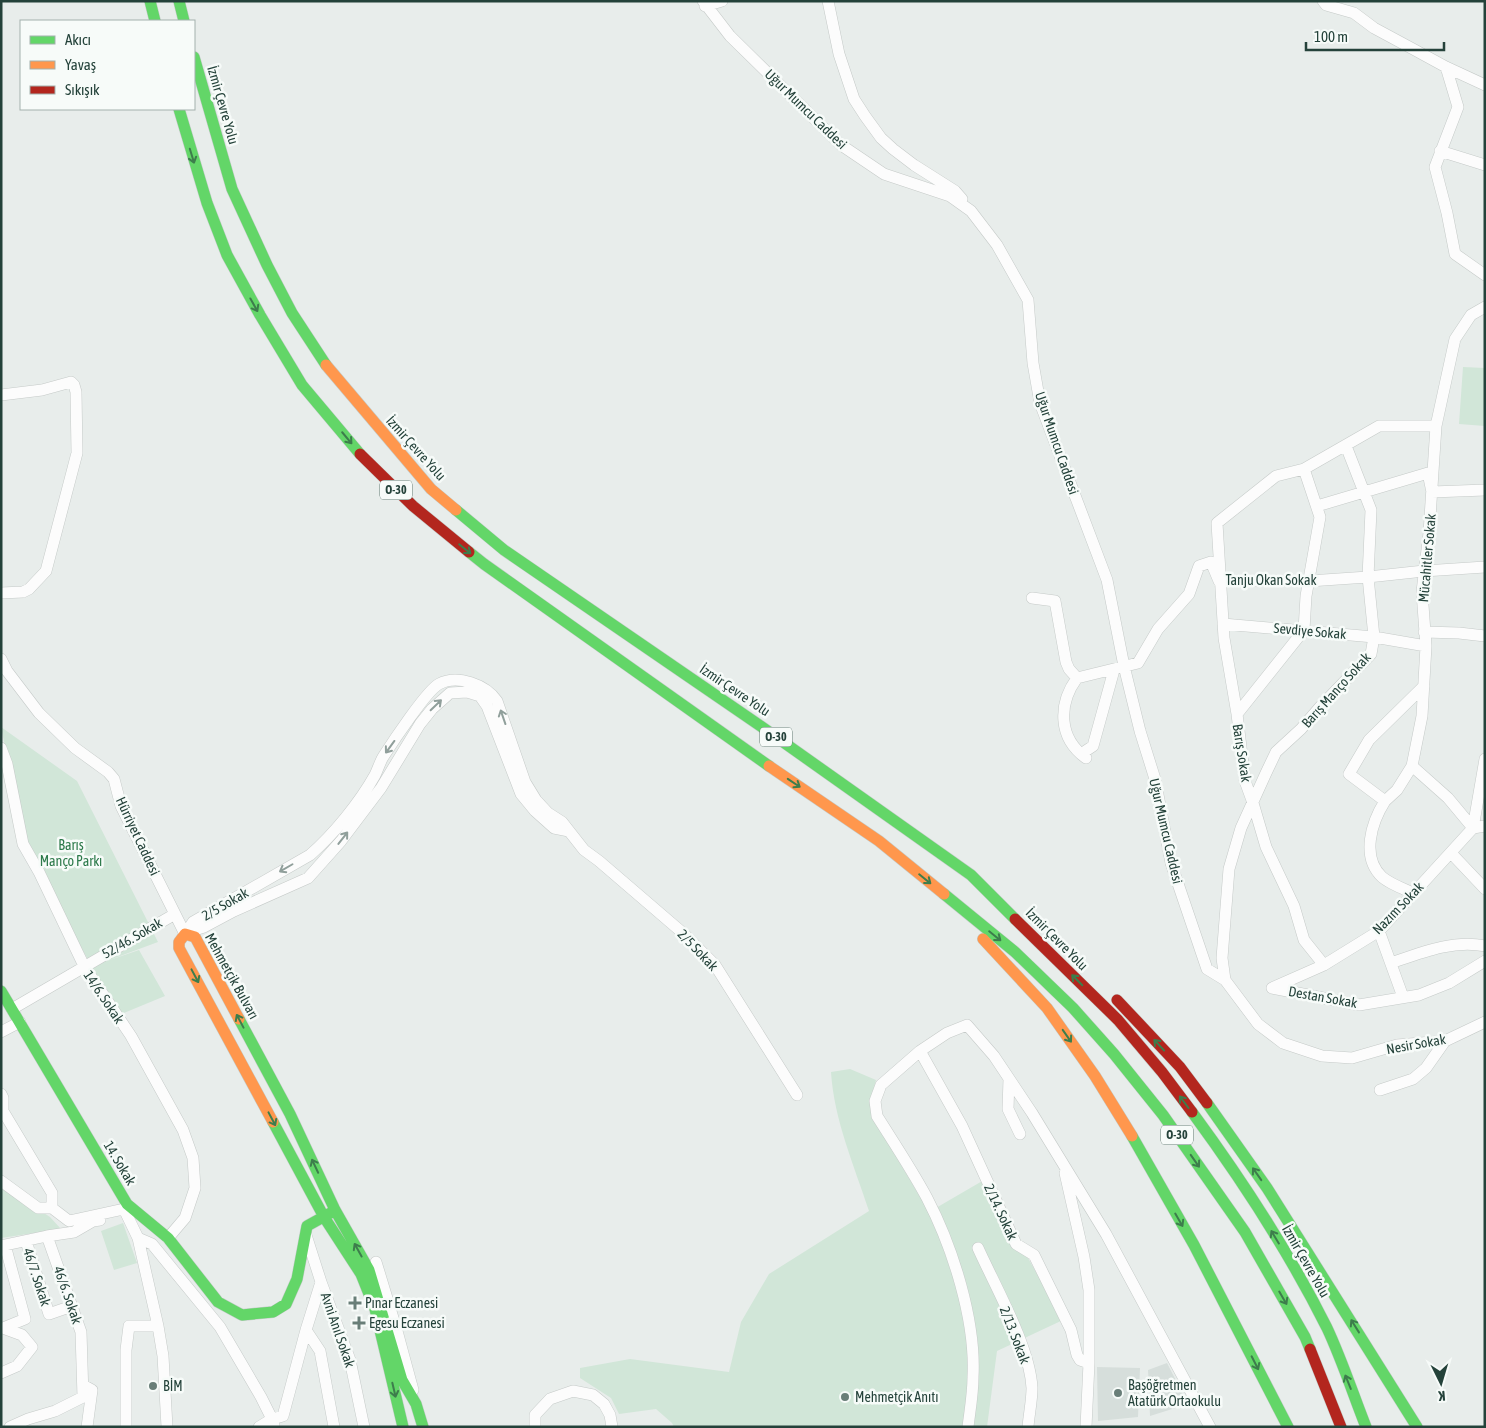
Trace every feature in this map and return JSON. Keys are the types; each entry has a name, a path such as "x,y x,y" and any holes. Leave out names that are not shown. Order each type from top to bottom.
{"main road":[{"path":"150,1 155,20"},
{"path":"179,1 184,20"},
{"name":"İzmir Çevre Yolu","path":"195,60 232,189 267,266 292,313 321,359 377,427 431,489 504,550 762,727 971,875 1118,1020 1162,1072 1214,1142 1253,1200 1327,1329 1366,1427"},
{"name":"O-30","path":"179,110 207,203 227,255 302,385 366,461 414,506 484,564 879,841 1015,952 1072,1008 1114,1054 1163,1115 1244,1232 1296,1320 1341,1427"},
{"path":"971,875 1068,955"},
{"path":"944,894 993,951 1047,1008 1095,1076 1147,1161 1194,1245 1288,1427"},
{"name":"Mehmetçik Bulvarı","path":"403,1427 365,1272 324,1217 179,948 179,942 185,934 195,937 290,1114 365,1272 402,1380 416,1404 423,1427"},
{"name":"14. Sokak","path":"1,990 126,1209"},
{"path":"1109,993 1180,1067 1267,1188 1417,1427"},
{"path":"126,1209 168,1238 218,1302 232,1311 242,1314 273,1312 286,1304 297,1278 308,1226 336,1210"}],"street":[{"path":"704,4 722,1"},
{"path":"828,1 839,54 854,99 865,116 881,138 893,149 955,191 971,211"},
{"path":"1323,1 1326,5 1354,13 1374,28 1446,67 1485,85"},
{"name":"Uğur Mumcu Caddesi","path":"704,4 730,36 842,145 884,174 950,196 971,211 997,245 1028,300 1040,403 1108,580 1119,668 1155,779 1176,881 1206,969 1225,980"},
{"path":"1446,67 1458,107 1435,167 1455,254 1485,275"},
{"path":"1440,151 1485,165"},
{"name":"Mücahitler Sokak","path":"1412,766 1422,716 1426,646 1422,592 1432,492 1436,426 1455,339 1471,314 1485,307"},
{"path":"1,395 42,390 71,382 76,392 77,454 71,469 46,571 29,589 23,592 1,593"},
{"path":"1237,714 1304,630 1309,581 1320,517 1304,469 1379,426 1436,426"},
{"name":"Barış Manço Sokak","path":"1225,980 1222,958 1229,869 1241,828 1276,752 1301,729 1320,706 1371,654 1374,637 1368,577 1371,510 1346,446"},
{"name":"Barış Sokak","path":"1304,469 1276,476 1216,523 1223,624 1245,781 1254,803 1266,847 1294,906 1304,940 1324,965"},
{"path":"1316,506 1428,473 1432,492 1485,490"},
{"name":"Tanju Okan Sokak","path":"1119,668 1138,663 1158,629 1190,594 1200,566 1212,562 1219,581 1309,581 1485,566"},
{"path":"1032,598 1056,600 1066,662 1077,678"},
{"name":"Sevdiye Sokak","path":"1223,624 1374,637 1426,646"},
{"path":"1424,632 1485,636"},
{"name":"Hürriyet Caddesi","path":"1,659 7,671 39,713 75,748 108,772 114,779 121,806 185,934"},
{"path":"1119,668 1093,746 1084,756 1073,747 1066,735 1064,715 1065,700 1069,689 1077,678 1119,668"},
{"name":"2/5 Sokak","path":"185,934 194,922 310,855 326,840 363,793 376,774 382,759 422,702 439,684 460,681 484,688 492,693 497,701 524,782 536,800 548,813 562,822 584,850 684,934 715,965 797,1095"},
{"path":"1385,802 1349,774 1369,740 1424,686"},
{"name":"2/5 Sokak","path":"185,934 204,927 234,911 308,878 341,841 381,788 420,724 432,709 450,693 467,692 480,696 487,706 521,794 535,811 554,828 569,831"},
{"name":"14/6. Sokak","path":"1,748 7,764 23,844 39,872 84,966 131,1036 183,1130 192,1158 194,1188 185,1218 168,1238"},
{"path":"1479,827 1485,759"},
{"path":"1413,893 1383,878 1371,863 1371,830 1379,811 1397,790 1412,766 1479,827"},
{"name":"Nazım Sokak","path":"1272,988 1324,965 1379,931 1451,853 1479,827"},
{"path":"1451,853 1485,889"},
{"name":"52/46. Sokak","path":"12,1009 175,914"},
{"path":"1379,931 1404,997"},
{"path":"1391,963 1453,944 1485,946"},
{"name":"Destan Sokak","path":"1272,988 1359,1005 1418,995 1449,983 1485,961"},
{"name":"Nesir Sokak","path":"1225,980 1258,1024 1283,1043 1322,1056 1352,1058 1397,1045 1445,1041 1485,1022"},
{"path":"1,1032 20,1022"},
{"path":"968,1427 974,1376 967,1310 958,1275 927,1198 877,1116 875,1101 881,1086 920,1051 947,1033 967,1025 994,1056 1106,1234 1210,1427"},
{"path":"1380,1090 1413,1079 1426,1068 1445,1041"},
{"name":"2/14. Sokak","path":"920,1051 962,1126 1016,1244 1034,1255 1071,1330 1077,1356 1080,1360 1089,1363"},
{"path":"1009,1079 1008,1109 1020,1134"},
{"path":"1,1094 3,1098 2,1110 52,1194 52,1208"},
{"path":"1063,1163 1088,1278 1089,1363 1086,1427"},
{"path":"1,1181 38,1208 52,1208 69,1221 126,1209"},
{"path":"2,1324 25,1318 3,1246 74,1232 93,1221 126,1209"},
{"name":"14. Sokak","path":"126,1209 138,1238 158,1326 163,1356 167,1427"},
{"name":"Avni Anıl Sokak","path":"306,1234 321,1282 350,1360 364,1427"},
{"name":"46/6. Sokak","path":"47,1236 81,1332 83,1385 92,1390 87,1427"},
{"path":"138,1238 152,1244 220,1327 274,1423"},
{"name":"46/7. Sokak","path":"26,1241 49,1314 72,1306"},
{"name":"2/13. Sokak","path":"978,1248 1026,1357 1032,1388 1028,1427"},
{"path":"259,1427 274,1423 284,1416 306,1330 321,1282"},
{"path":"1,1373 17,1366 32,1347 22,1335 2,1324"},
{"path":"126,1427 126,1350 129,1326 158,1326"},
{"path":"306,1330 320,1352 334,1427"},
{"path":"10,1427 28,1419 55,1411 83,1396 83,1385"},
{"path":"535,1427 535,1415 550,1399 573,1391 593,1395 604,1404 610,1414 612,1427"}],"shaded area":[{"path":"1167,1363 1188,1404 1150,1416 1148,1370"},
{"name":"Başöğretmen Atatürk Ortaokulu","path":"1097,1367 1140,1368 1138,1417 1098,1421"}],"green space":[{"path":"1463,367 1485,368 1485,426 1459,424"},
{"name":"Barış Manço Parkı","path":"1,727 77,781 158,942 104,962 139,950 165,996 119,1015 25,844"},
{"path":"850,1069 876,1080 871,1100 874,1119 929,1212 984,1180 1063,1320 997,1351 987,1427 674,1427 656,1409 619,1414 611,1398 580,1378 580,1368 630,1359 729,1372 741,1322 769,1274 869,1211 840,1125 833,1090 831,1072"},
{"path":"1,1185 50,1217 61,1229 1,1238"},
{"path":"123,1223 137,1263 114,1270 101,1231"}],"traffic: fast":[{"path":"150,1 155,20"},
{"path":"179,1 184,20"},
{"path":"195,60 232,189 267,265 292,313 326,365"},
{"path":"179,110 207,203 227,255 302,385 360,454"},
{"path":"456,510 504,550 762,727 971,875 1015,919"},
{"path":"469,552 769,766"},
{"path":"944,894 1015,952 1073,1008 1114,1054 1163,1115 1245,1232 1310,1349"},
{"path":"1,991 127,1204 168,1238 218,1302 242,1315 273,1312 286,1304 297,1279 307,1226 334,1211"},
{"path":"239,1019 290,1114 335,1210 369,1270 402,1380 416,1404 423,1427"},
{"path":"1207,1103 1267,1188 1417,1427"},
{"path":"1192,1112 1264,1217 1297,1272 1327,1328 1366,1427"},
{"path":"273,1122 324,1217 361,1274 375,1309 403,1427"},
{"path":"1132,1136 1194,1245 1288,1427"}],"traffic: slow":[{"path":"326,365 431,489 456,510"},
{"path":"769,766 879,841 944,894"},
{"path":"239,1019 195,937 185,934 179,942 179,948 273,1122"},
{"path":"983,939 1047,1008 1095,1076 1132,1136"}],"traffic: jam":[{"path":"360,454 413,506 469,552"},
{"path":"1015,919 1118,1020 1162,1072 1192,1112"},
{"path":"1117,1000 1180,1067 1207,1103"},
{"path":"1310,1349 1341,1427"}],"place":[{"name":"Pınar Eczanesi","path":"355,1303"},
{"name":"Egesu Eczanesi","path":"359,1323"},
{"name":"BİM","path":"153,1386"},
{"name":"Başöğretmen Atatürk Ortaokulu","path":"1118,1393"},
{"name":"Mehmetçik Anıtı","path":"845,1397"}]}
